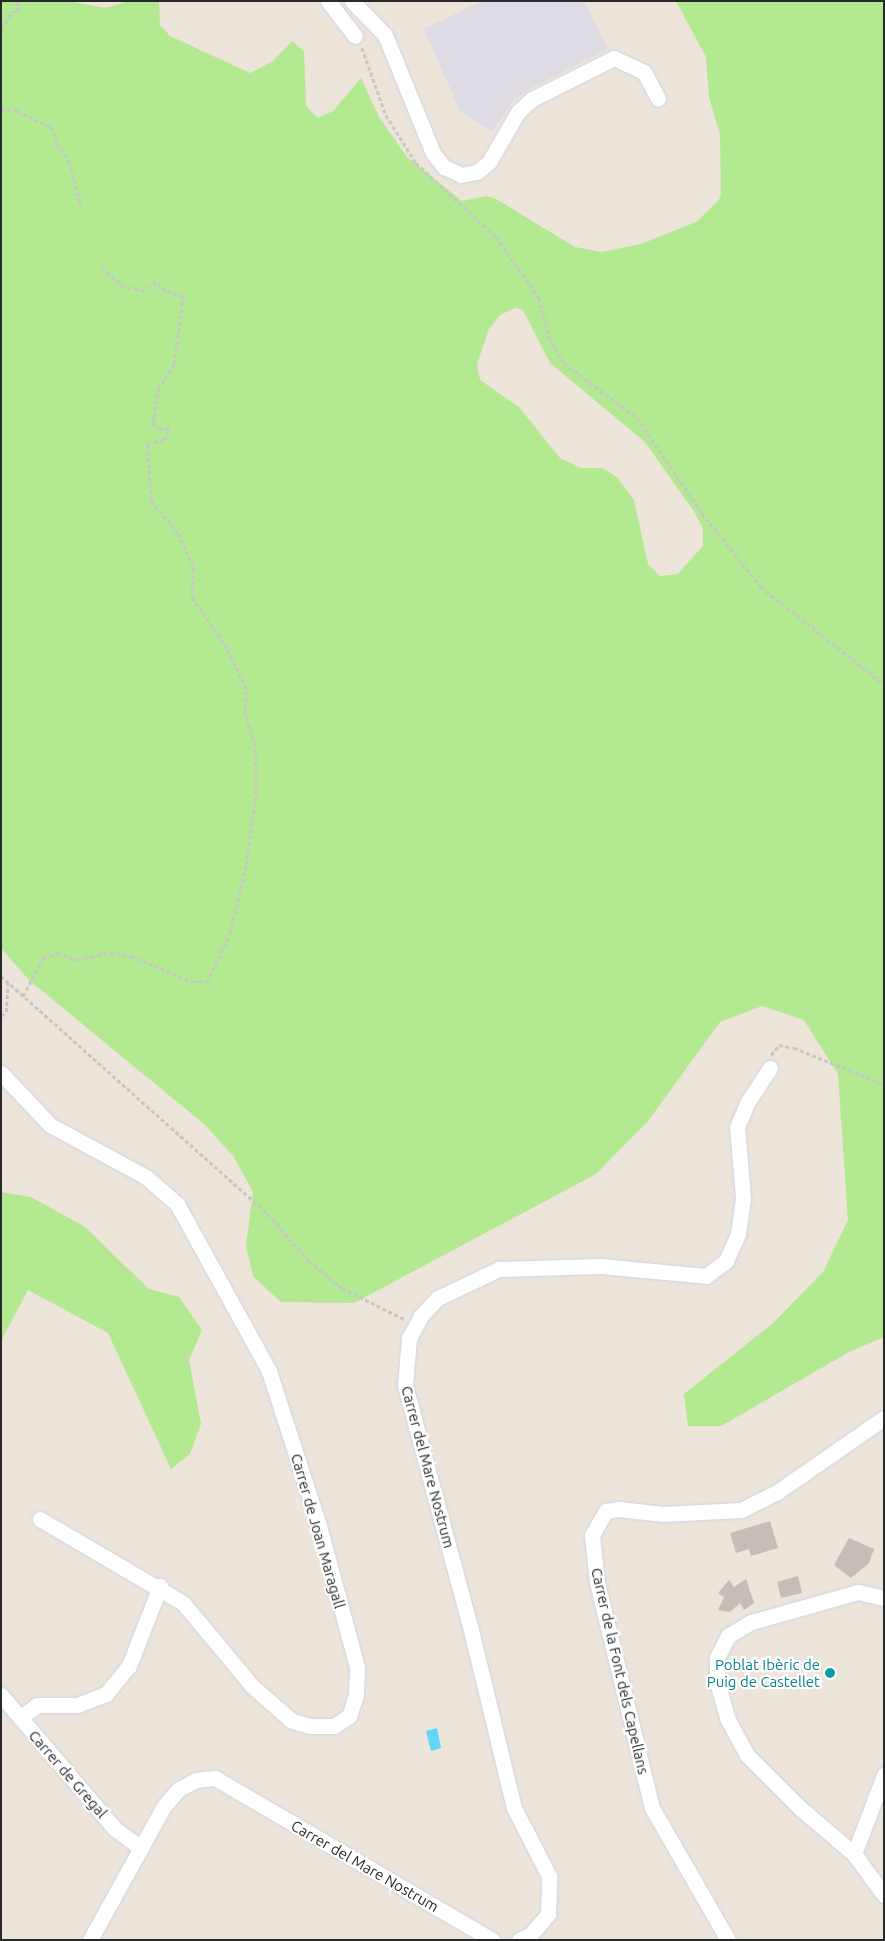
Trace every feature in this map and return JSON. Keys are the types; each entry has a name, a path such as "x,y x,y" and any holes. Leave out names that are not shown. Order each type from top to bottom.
{"street":[{"path":"328,1 355,36"},
{"path":"352,1 385,34 433,153 444,167 461,175 477,172 489,162 518,112 532,99 614,58 644,72 658,98"},
{"name":"Carrer del Mare Nostrum","path":"519,1940 530,1935 548,1914 549,1876 514,1808 471,1630 404,1385 409,1338 416,1325 438,1298 499,1269 602,1266 706,1276 726,1261 738,1234 744,1198 737,1127 747,1103 770,1068"},
{"name":"Carrer de Joan Maragall","path":"1,1073 50,1125 146,1176 177,1204 269,1372 319,1526 357,1667 356,1694 349,1716 334,1726 310,1726 292,1721 253,1687 183,1603 160,1586 40,1519"},
{"name":"Carrer de la Font dels Capellans","path":"728,1940 652,1808 597,1582 592,1535 606,1511 619,1509 664,1514 741,1510 776,1492 884,1418"},
{"path":"20,1718 37,1705 77,1705 106,1694 128,1666 160,1586"},
{"path":"884,1598 858,1592 751,1622 728,1636 717,1658 717,1682 727,1718 747,1755 800,1808 854,1854 884,1895"},
{"name":"Carrer de Gregal","path":"1,1695 115,1828 141,1848"},
{"path":"854,1854 884,1775"},
{"name":"Carrer del Mare Nostrum","path":"90,1940 164,1806 179,1789 196,1780 215,1778 492,1940"}],"path":[{"path":"1,28 12,12 18,12 17,1"},
{"path":"355,36 366,56 386,115 411,155 437,185 496,237 539,298 549,337 564,363 636,418 702,512 761,587 884,684"},
{"path":"1,109 17,111 52,127 56,144 69,161 81,206"},
{"path":"23,996 43,958 57,953 78,960 110,952 131,956 193,982 207,982 230,933 246,865 256,792 256,747 245,714 246,689 227,649 192,598 194,567 178,534 151,501 147,442 165,440 169,428 160,430 153,424 158,390 174,364 183,296 165,291 156,282 144,291 124,287 101,268"},
{"path":"1,976 268,1214 309,1261 342,1288 416,1325"},
{"path":"1,1016 6,1012 8,983"},
{"path":"770,1068 772,1051 784,1046 884,1084"}],"shaded area":[{"path":"482,1 584,1 608,49 529,89 514,100 492,132 460,111 424,29"}],"green space":[{"path":"1,1 68,1 106,8 128,1 159,1 160,25 170,36 250,73 273,61 292,41 304,51 306,106 318,118 333,111 361,78 379,117 407,157 462,201 487,196 496,199 575,247 601,252 641,244 696,222 719,200 721,193 720,135 709,97 706,57 676,1 884,1 884,1337 851,1351 721,1426 688,1426 684,1394 772,1324 823,1272 848,1220 838,1074 804,1020 762,1006 720,1022 648,1121 596,1174 354,1303 281,1302 253,1276 246,1246 253,1192 234,1157 204,1124 30,981 1,948","holes":["515,308 523,310 550,363 645,442 695,513 703,529 703,546 678,574 660,576 648,564 634,500 617,477 602,468 581,468 560,458 519,407 480,380 477,364 489,329 500,315"]},
{"path":"1,1192 31,1197 85,1227 149,1289 179,1297 202,1330 189,1360 201,1424 190,1454 171,1469 108,1333 28,1290 1,1341"}],"water":[{"path":"437,1728 441,1748 431,1751 426,1731"}],"building":[{"path":"770,1521 778,1548 751,1556 749,1549 736,1553 730,1533"},
{"path":"849,1538 874,1549 869,1563 851,1578 834,1565"},
{"path":"798,1576 802,1593 781,1598 777,1582"},
{"path":"746,1579 754,1603 744,1610 740,1603 730,1612 718,1610 724,1597 718,1593 729,1580 734,1587"}],"place":[{"name":"Poblat Ibèric de Puig de Castellet","path":"830,1673"}]}
